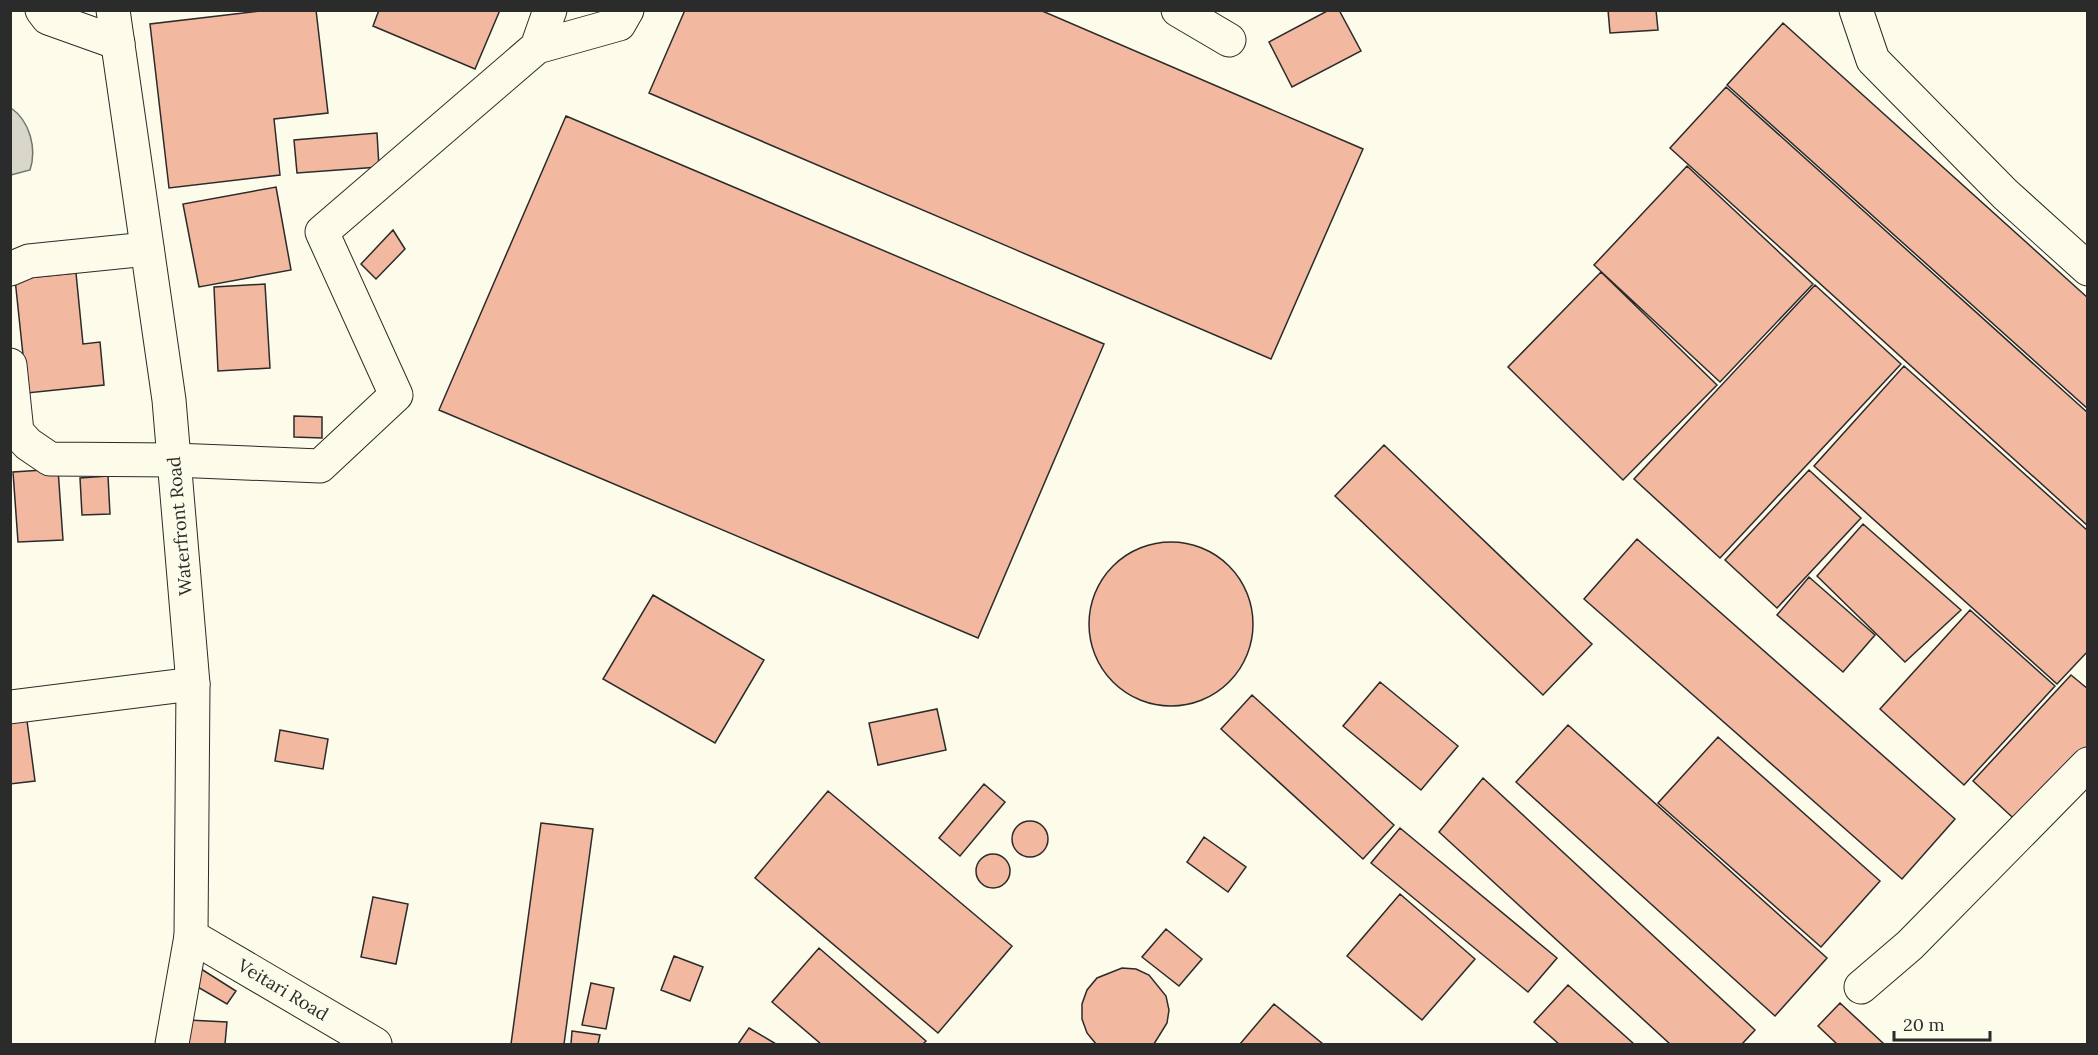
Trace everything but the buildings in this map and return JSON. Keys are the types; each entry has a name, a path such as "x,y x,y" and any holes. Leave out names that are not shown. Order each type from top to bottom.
{"main road":[{"path":"42,10 48,18 118,43"},
{"name":"Waterfront Road","path":"113,10 169,400 193,684 191,936 172,1044"},
{"path":"537,46 550,10"},
{"path":"10,365 17,432 28,444 50,459 174,460 320,466 396,395 322,232 537,46 619,24 627,10"},
{"path":"1178,10 1229,40"},
{"path":"1856,10 1873,60 2005,194 2088,269"},
{"path":"10,269 29,261 147,249"},
{"path":"10,706 193,684"},
{"path":"1861,987 1910,945 2088,764"},
{"name":"Veitari Road","path":"191,936 375,1044"}],"shaded area":[{"path":"11,108 23,120 27,128 33,153 30,170 11,175"}]}
